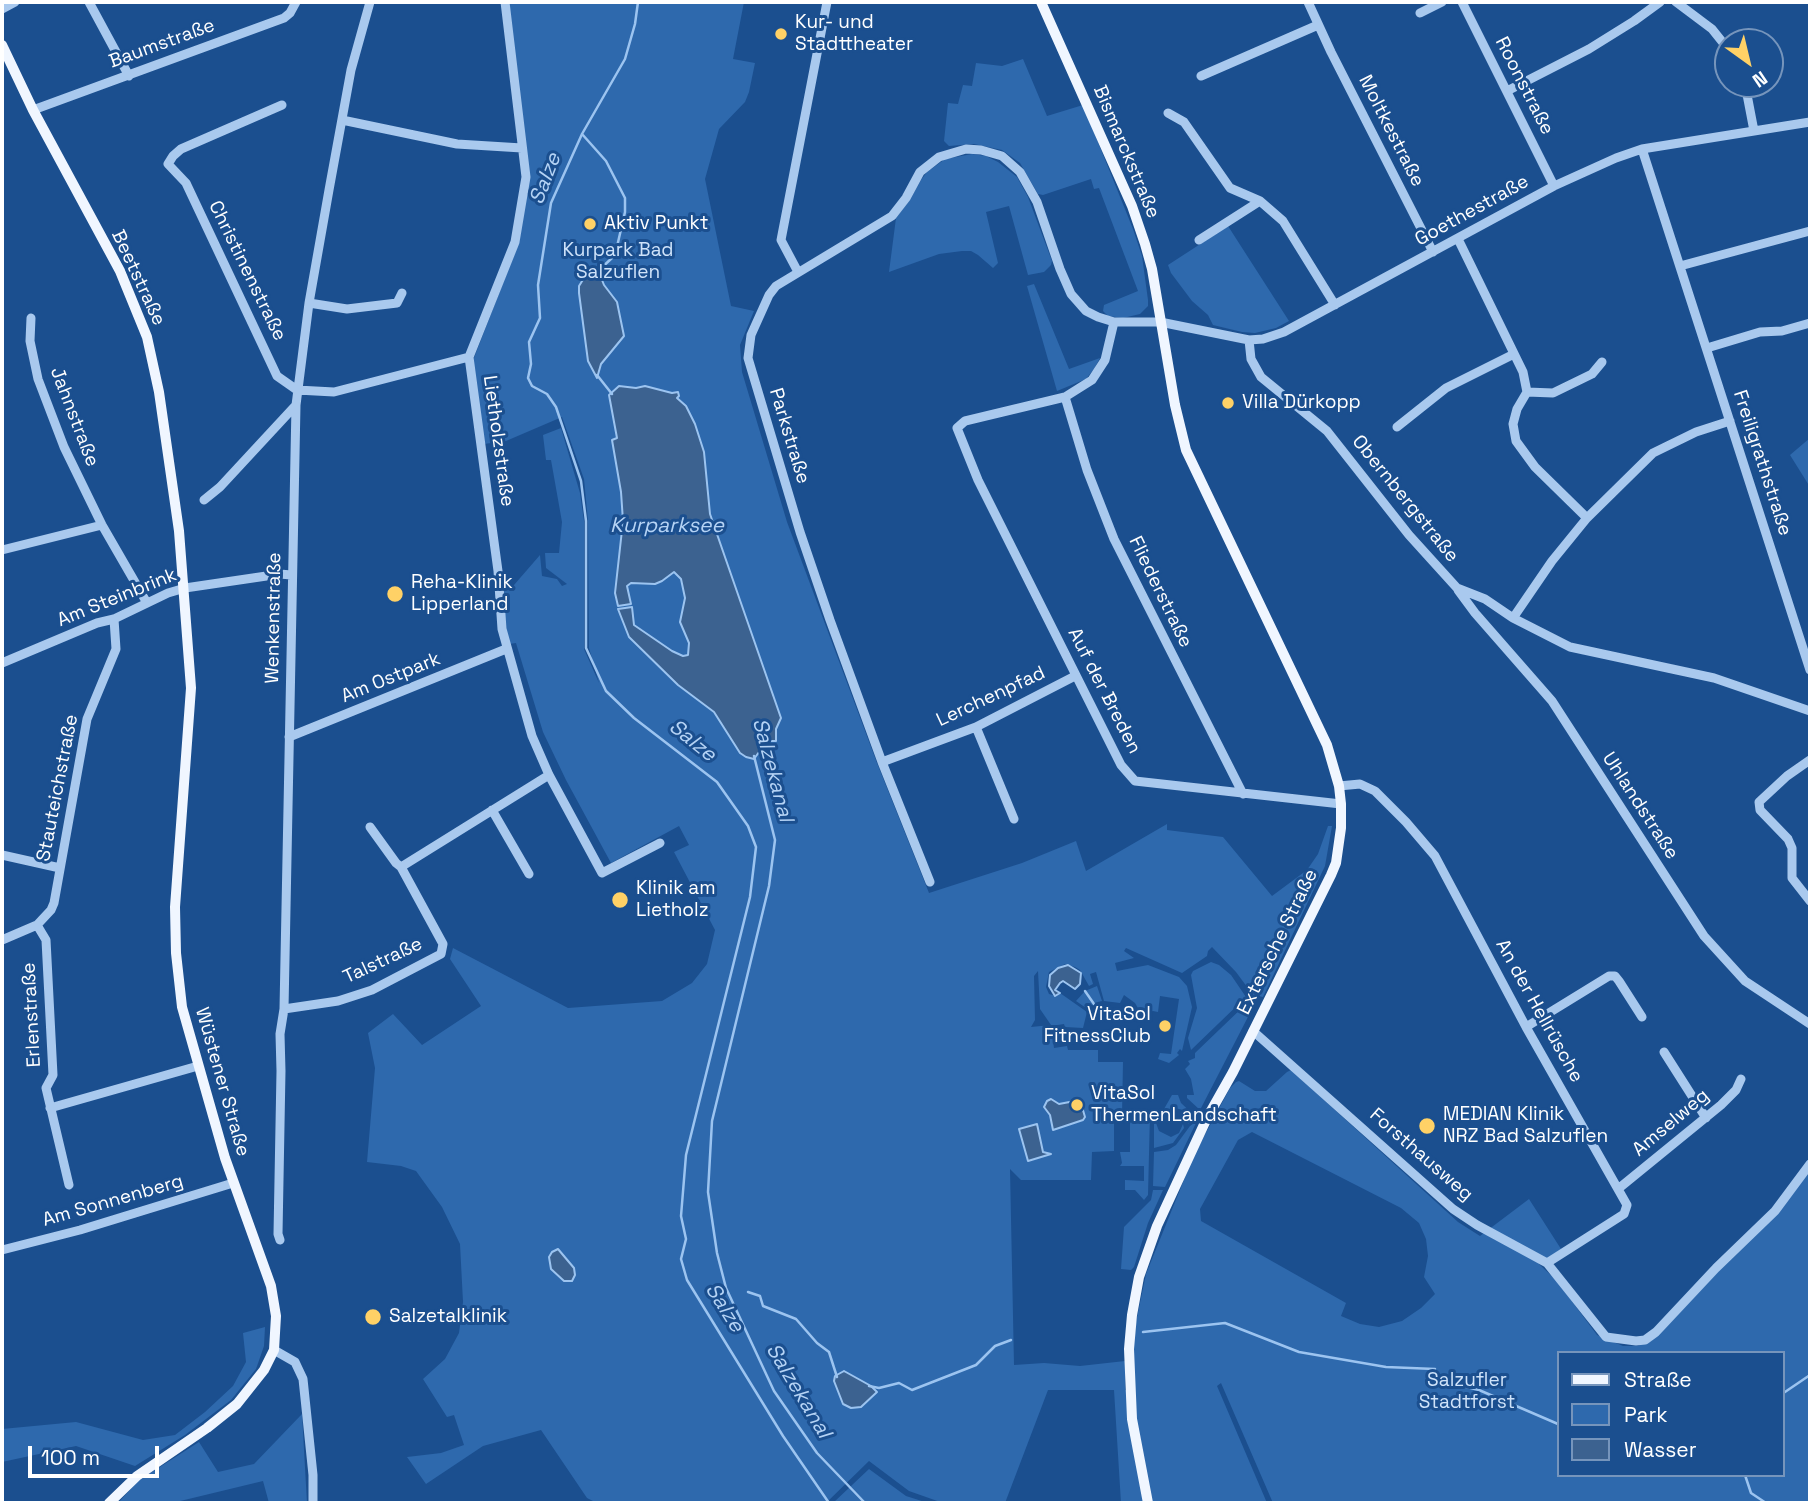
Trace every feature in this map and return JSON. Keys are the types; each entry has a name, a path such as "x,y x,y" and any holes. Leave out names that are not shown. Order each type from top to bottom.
{"main road":[{"name":"Bismarckstraße","path":"1041,2 1132,206 1152,269 1160,322"},
{"name":"Beetstraße","path":"2,45 33,110 120,271 143,323 159,391 185,588"},
{"name":"Extersche Straße","path":"1148,1503 1132,1419 1129,1349 1137,1286 1157,1226 1207,1118 1336,863 1341,828 1339,786 1327,745 1186,450 1160,322"},
{"name":"Wüstener Straße","path":"109,1503 136,1476 207,1428 237,1404 264,1370 274,1350 276,1316 271,1286 233,1183 182,1007 176,953 175,907 191,688 185,588"}],"street":[{"path":"2,9 15,2"},
{"path":"89,2 129,75"},
{"name":"Baumstraße","path":"33,110 284,18 296,2"},
{"name":"Wenkenstraße","path":"280,1240 280,1034 284,1009 291,575 297,390 309,303 351,71 370,2"},
{"name":"Lietholzstraße","path":"505,2 526,177 515,242 469,357 498,571 502,629 533,736 549,775 602,873 660,843"},
{"path":"798,271 781,240 827,2"},
{"name":"Moltkestraße","path":"1308,2 1433,253"},
{"path":"1420,12 1442,2"},
{"name":"Roonstraße","path":"1462,2 1554,186"},
{"path":"1507,91 1588,49 1660,2"},
{"path":"1676,2 1714,32"},
{"path":"1201,76 1318,24"},
{"path":"1748,98 1754,131"},
{"name":"Christinenstraße","path":"282,105 181,149 168,164 186,183 277,376 297,390"},
{"path":"1168,113 1184,122 1230,188 1260,201 1283,221 1335,305"},
{"path":"342,120 457,144 522,148"},
{"name":"Goethestraße","path":"1114,322 1160,322 1249,341 1284,332 1589,169 1642,149 1810,122"},
{"name":"Parkstraße","path":"930,882 882,762 800,532 748,358 751,335 769,295 776,286 892,216 906,198 920,172 939,157 966,149 1002,156 1020,172 1037,202 1071,294 1086,311 1114,322"},
{"name":"Freiligrathstraße","path":"1642,149 1810,670"},
{"path":"1199,240 1260,201"},
{"path":"1680,266 1810,230"},
{"path":"1458,239 1523,372 1527,392 1517,409 1513,424 1516,441 1535,467 1587,518"},
{"path":"309,303 347,310 397,303 402,293"},
{"name":"Jahnstraße","path":"31,318 30,341 38,379 64,447 102,524 147,603"},
{"path":"1065,397 1093,380 1100,370 1114,322"},
{"path":"1707,348 1760,332 1782,331 1810,323"},
{"name":"Obernbergstraße","path":"1249,341 1251,359 1261,377 1327,431 1409,536 1457,588 1485,599 1513,618 1570,647 1714,678 1810,710"},
{"path":"1397,427 1446,388 1514,354"},
{"path":"297,390 334,392 469,357"},
{"path":"1527,392 1553,393 1592,374 1602,362"},
{"name":"Auf der Breden","path":"1065,397 965,421 957,428 978,480 1121,765 1135,780 1341,804"},
{"name":"Fliederstraße","path":"1065,397 1087,470 1114,539 1243,794"},
{"path":"204,500 220,487 296,405"},
{"path":"1513,618 1552,561 1587,518 1653,453 1696,432 1730,421"},
{"path":"2,550 102,524"},
{"name":"Am Steinbrink","path":"2,663 185,588 280,574 291,575"},
{"name":"Uhlandstraße","path":"1457,588 1475,613 1552,701 1704,936 1745,981 1810,1024"},
{"name":"Stauteichstraße","path":"37,925 54,903 87,719 116,649 114,619"},
{"name":"Am Ostpark","path":"289,737 506,649"},
{"name":"Lerchenpfad","path":"882,762 976,727 1075,676"},
{"path":"976,727 1014,819"},
{"path":"1810,760 1787,776 1759,802 1760,810 1788,839 1792,848 1792,878 1810,901"},
{"path":"401,867 549,775"},
{"name":"An der Hellrüsche","path":"1339,786 1360,785 1375,791 1435,856 1526,1027 1627,1205 1625,1214 1547,1263"},
{"path":"492,810 529,874"},
{"name":"Talstraße","path":"284,1009 338,1001 372,990 443,951 443,944 401,867 370,827"},
{"path":"2,855 60,868"},
{"path":"2,940 37,925"},
{"name":"Erlenstraße","path":"37,925 46,940 53,1075 46,1088 69,1185"},
{"path":"1526,1027 1609,976 1615,976 1642,1017"},
{"name":"Forsthausweg","path":"1253,1031 1453,1209 1476,1225 1547,1263 1606,1337 1645,1340 1656,1332 1716,1268 1776,1211 1810,1164"},
{"path":"1664,1052 1706,1118"},
{"path":"50,1108 198,1066"},
{"name":"Amselweg","path":"1618,1189 1706,1118 1736,1090 1741,1079"},
{"name":"Am Sonnenberg","path":"2,1250 80,1230 233,1183"},
{"path":"274,1350 295,1362 303,1379 313,1475 313,1503"}],"green space":[{"path":"508,2 744,2 733,59 755,63 749,92 745,102 719,129 705,179 731,306 754,311 740,345 742,372 787,522 929,893 1022,863 1076,841 1086,871 1167,824 1167,830 1223,837 1272,896 1307,870 1318,854 1328,826 1332,826 1325,866 1263,997 1253,995 1212,947 1207,956 1182,973 1126,948 1124,951 1134,958 1115,963 1117,971 1148,965 1179,977 1187,986 1192,1007 1182,1051 1180,1049 1177,1053 1179,1055 1169,1063 1158,1059 1160,1053 1171,1054 1179,999 1160,996 1158,1012 1142,1015 1135,1003 1124,995 1120,1003 1104,1001 1096,972 1090,974 1093,984 1089,986 1080,970 1075,967 1065,964 1049,972 1046,987 1049,994 1056,996 1060,993 1087,1012 1083,1028 1065,1027 1064,1024 1051,1026 1054,1048 1067,1046 1068,1050 1098,1050 1098,1062 1123,1062 1122,1116 1114,1116 1114,1151 1092,1152 1091,1180 1021,1180 1010,1169 1014,1365 1044,1363 1080,1366 1125,1361 1125,1390 1134,1391 1136,1322 1146,1274 1194,1155 1230,1088 1236,1082 1239,1081 1255,1091 1266,1091 1291,1070 1458,1222 1480,1236 1529,1199 1561,1249 1539,1264 1556,1280 1597,1335 1623,1346 1638,1346 1651,1341 1810,1170 1810,1503 1273,1503 1221,1383 1217,1386 1267,1503 1121,1503 1114,1390 1048,1390 1005,1503 943,1503 909,1491 869,1461 826,1503 597,1503 587,1498 541,1430 483,1446 426,1484 407,1457 441,1453 464,1445 454,1415 447,1417 423,1379 445,1359 459,1333 463,1302 460,1244 442,1207 416,1171 401,1166 367,1162 375,1068 368,1033 393,1014 422,1045 481,1006 450,959 453,948 568,1008 662,1001 692,983 707,964 715,930 674,852 689,845 679,826 611,863 543,732 516,643 509,644 503,616 502,589 514,585 540,555 542,576 557,579 562,586 567,584 546,568 545,553 559,553 562,522 551,460 546,460 543,435 561,428 580,493 584,521 584,649 599,683 589,648 588,521 584,479 562,417 506,441 484,444 472,363 519,242 529,176","holes":["1038,971 1040,1009 1051,1025 1031,1027 1035,1020 1034,976","1252,1132 1401,1208 1419,1223 1426,1239 1428,1256 1424,1277 1435,1294 1402,1321 1379,1327 1360,1324 1341,1316 1346,1303 1201,1221 1200,1209 1238,1140"]},
{"path":"1023,59 1047,116 1083,105 1142,256 1148,306 1140,314 1123,318 1108,316 1103,311 1104,305 1138,291 1099,188 1094,189 1091,179 1043,195 1038,194 1020,163 1002,150 974,144 949,146 944,141 948,103 958,104 963,85 972,86 976,63 1002,66"},
{"path":"972,154 986,156 998,162 1017,177 1028,197 1052,261 1051,265 1044,272 1028,275 1009,206 986,212 998,263 993,268 971,251 962,251 939,254 889,272 896,218 921,180 945,159"},
{"path":"1228,226 1289,321 1276,328 1255,333 1213,325 1208,315 1192,301 1171,273 1168,265"},
{"path":"1034,284 1069,369 1100,358 1086,379 1057,391 1027,286"},
{"path":"1810,438 1810,487 1790,455"},
{"path":"1211,962 1231,975 1246,997 1191,1050 1188,1038 1197,1008 1191,975 1193,971"},
{"path":"1097,986 1102,1001 1094,1003 1089,1010 1076,1001 1085,991"},
{"path":"1245,1005 1250,1013 1200,1110 1187,1098 1187,1095 1194,1095 1191,1079 1185,1069 1190,1064 1188,1061 1195,1058 1195,1053"},
{"path":"1172,1095 1178,1095 1181,1103 1196,1117 1188,1124 1183,1110 1175,1108 1166,1112 1156,1123 1159,1131 1171,1137 1179,1133 1183,1124 1184,1128 1173,1143 1154,1148 1154,1113 1164,1109"},
{"path":"1137,1109 1150,1113 1148,1195 1144,1200 1135,1190 1125,1190 1125,1180 1144,1181 1144,1166 1120,1166 1120,1152 1130,1152 1130,1116"},
{"path":"1197,1121 1165,1187 1153,1186 1154,1152 1168,1150 1176,1145"},
{"path":"1153,1190 1163,1190 1148,1223 1134,1267 1131,1270 1121,1269 1124,1227 1151,1200"},
{"path":"265,1327 264,1346 256,1369 231,1400 185,1435 135,1466 76,1446 2,1462 2,1429 76,1422 143,1440 175,1435 233,1386 246,1362 243,1333"},
{"path":"302,1414 307,1503 269,1503 263,1481 172,1503 118,1503 138,1481 199,1442 218,1472 254,1464"},
{"path":"869,1469 906,1496 928,1503 833,1503"}],"water":[{"path":"598,270 604,285 617,302 624,336 601,364 597,378 588,361 579,286 584,278"},
{"name":"Kurparksee","path":"619,386 645,386 678,392 677,398 686,406 695,424 704,452 710,514 781,718 776,729 776,741 767,741 754,759 740,753 714,712 678,685 629,637 618,609 632,607 634,625 672,651 683,656 688,655 689,643 680,622 685,598 681,579 674,572 655,584 631,583 627,586 631,604 618,606 615,593 623,521 612,440 617,438 609,395"},
{"path":"1068,965 1081,973 1080,984 1075,989 1063,981 1055,990 1060,993 1055,996 1049,986 1050,975 1058,968"},
{"path":"1051,1099 1059,1104 1080,1100 1085,1117 1053,1130 1050,1115 1044,1107"},
{"path":"1037,1124 1043,1152 1051,1154 1028,1161 1019,1129"},
{"path":"558,1249 574,1268 572,1281 564,1281 551,1269 549,1257"},
{"path":"844,1371 877,1392 861,1407 851,1408 843,1404 834,1381 835,1376"}],"waterway":[{"name":"Salze","path":"638,2 625,59 582,134 551,203 538,285 540,318 529,342 531,364 528,378 532,386 547,394 556,407 581,481 586,521 586,648 606,691 634,718 717,782 748,826 756,847 750,897 686,1155 681,1216 686,1239 681,1259 687,1280 783,1436 829,1503"},
{"name":"Salzekanal","path":"582,134 606,161 625,198 625,212 616,251 597,272"},
{"name":"Salzekanal","path":"597,375 612,394"},
{"name":"Salzekanal","path":"754,756 775,840 769,886 712,1121 708,1192 717,1253 726,1288 774,1391 817,1453 865,1503"},
{"path":"1085,991 1094,1004"},
{"path":"748,1292 760,1296 763,1306 796,1319 817,1343 829,1352 837,1377"},
{"path":"1143,1332 1225,1323 1299,1352 1386,1367 1435,1369"},
{"path":"869,1386 879,1388 899,1383 912,1390 976,1365 995,1346 1011,1340"},
{"path":"1784,1393 1810,1375"},
{"path":"1450,1383 1479,1390 1556,1423"},
{"path":"1746,1477 1751,1493 1766,1503"}],"place":[{"name":"Kur- und Stadttheater","path":"781,34"},
{"name":"Aktiv Punkt","path":"590,224"},
{"name":"Villa Dürkopp","path":"1228,403"},
{"name":"Reha-Klinik Lipperland","path":"395,594"},
{"name":"Klinik am Lietholz","path":"620,900"},
{"name":"VitaSol FitnessClub","path":"1165,1026"},
{"name":"VitaSol ThermenLandschaft","path":"1077,1105"},
{"name":"MEDIAN Klinik NRZ Bad Salzuflen","path":"1427,1126"},
{"name":"Salzetalklinik","path":"373,1317"}],"park label":[{"name":"Kurpark Bad Salzuflen","path":"618,262"},
{"name":"Salzufler Stadtforst","path":"1467,1392"}]}
